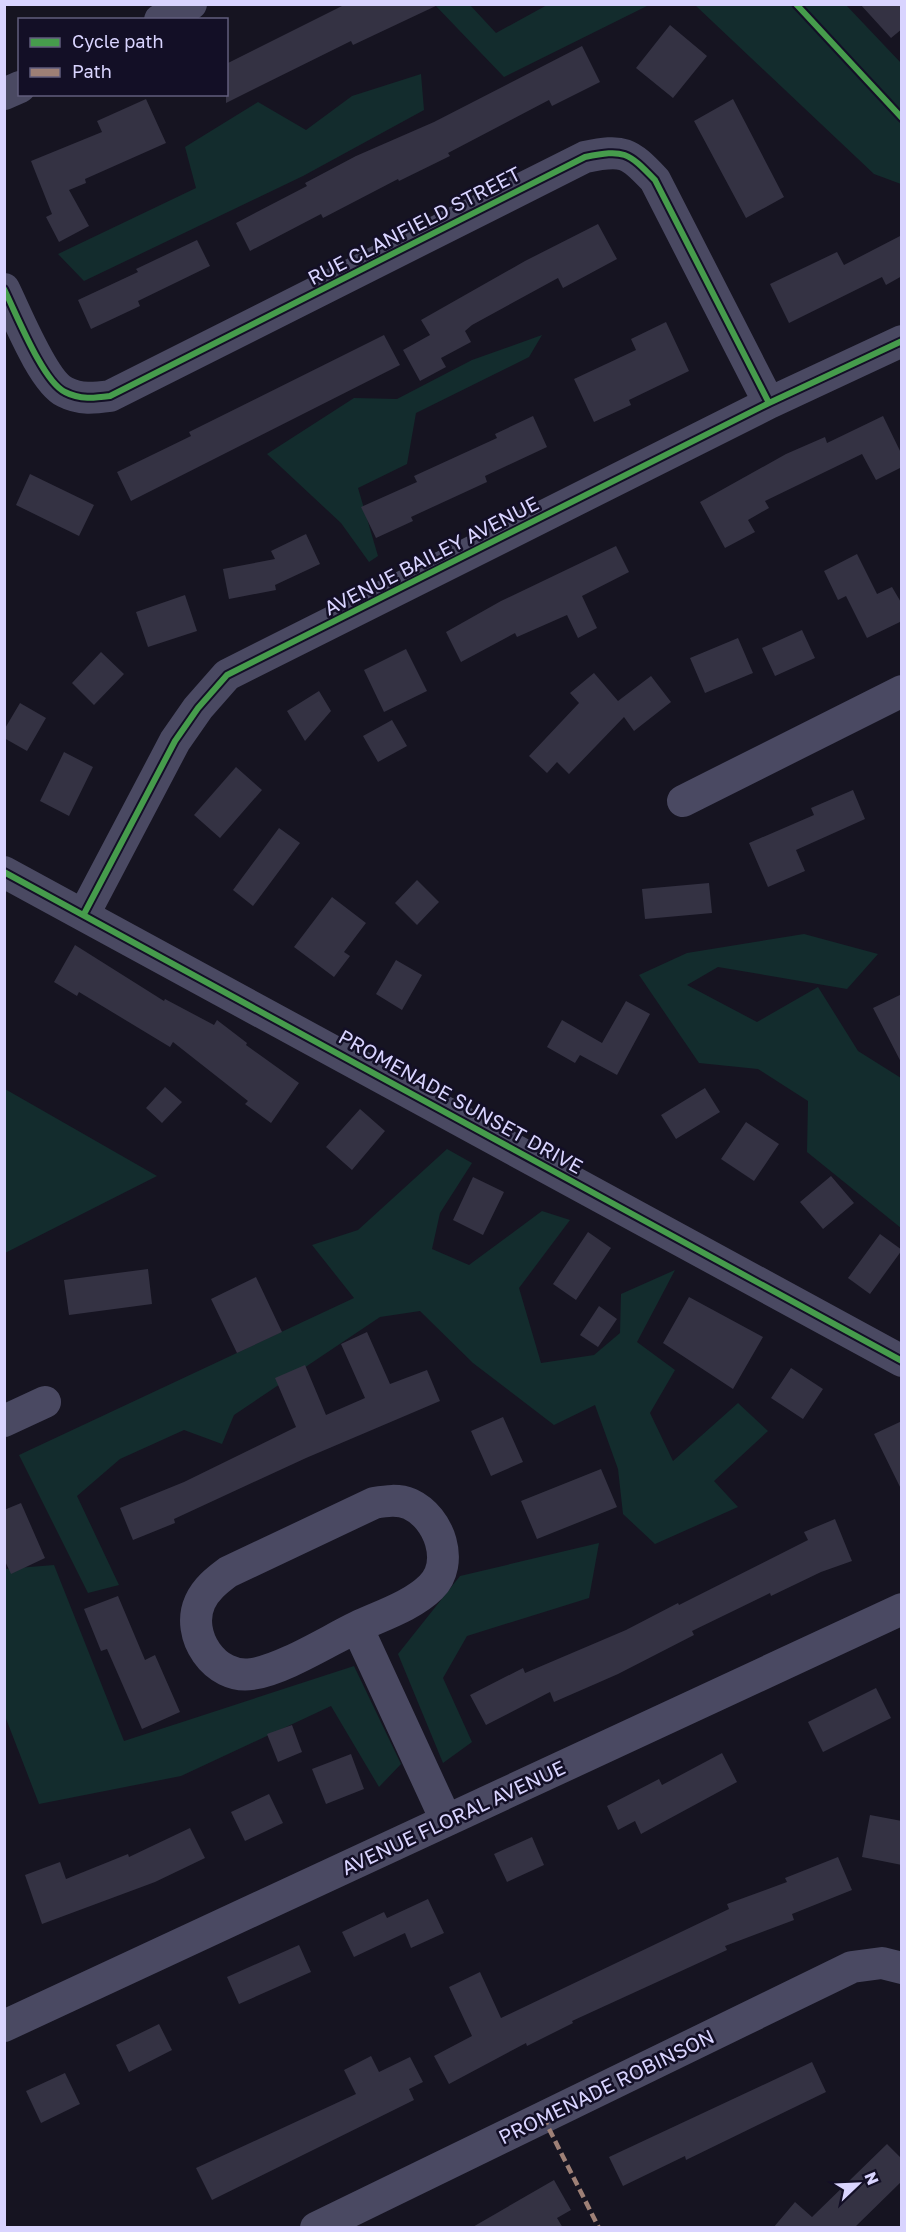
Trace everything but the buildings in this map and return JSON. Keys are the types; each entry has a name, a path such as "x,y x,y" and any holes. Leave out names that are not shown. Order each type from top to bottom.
{"street":[{"path":"164,18 191,4"},
{"path":"4,94 18,88"},
{"name":"RUE CLANFIELD STREET","path":"4,289 43,369 63,392 87,399 110,396 585,157 611,152 633,157 655,180 769,404"},
{"name":"AVENUE BAILEY AVENUE","path":"84,914 175,741 198,708 227,675 769,404 902,341"},
{"path":"683,801 902,691"},
{"name":"PROMENADE SUNSET DRIVE","path":"4,872 902,1361"},
{"path":"4,1421 45,1402"},
{"path":"393,1500 411,1504 427,1516 438,1532 443,1552 441,1571 432,1586 418,1597 357,1628 273,1668 251,1675 230,1673 213,1662 201,1645 196,1624 199,1604 211,1585 228,1572 374,1503 393,1500"},
{"name":"AVENUE FLORAL AVENUE","path":"5,2026 902,1609"},
{"path":"357,1628 446,1820"},
{"name":"PROMENADE ROBINSON","path":"316,2228 852,1967 882,1963 902,1968"}],"green space":[{"path":"435,5 470,5 496,33 547,5 649,5 504,77"},
{"path":"695,5 846,5 901,63 901,184 874,174"},
{"path":"421,74 424,110 303,176 84,281 58,254 196,188 185,147 258,102 306,130 352,96"},
{"path":"542,335 529,357 416,413 407,464 358,488 378,556 369,562 341,523 267,454 354,398 397,399 472,360"},
{"path":"804,934 878,954 847,989 718,967 687,985 757,1022 818,987 858,1051 901,1078 901,1228 807,1152 808,1101 758,1069 699,1063 639,975 687,953"},
{"path":"5,1089 157,1176 5,1253"},
{"path":"447,1149 472,1163 440,1213 432,1249 469,1265 542,1211 570,1220 519,1288 541,1363 594,1355 620,1333 621,1294 675,1270 637,1342 675,1370 650,1413 673,1461 738,1403 768,1431 714,1481 738,1507 655,1544 623,1514 618,1469 595,1405 554,1425 473,1363 420,1311 380,1317 234,1415 222,1444 184,1430 120,1459 77,1496 119,1585 88,1593 19,1455 354,1298 312,1245 358,1230"},
{"path":"599,1543 589,1598 467,1636 443,1678 472,1742 443,1763 398,1654 460,1576"},
{"path":"54,1565 124,1741 354,1666 401,1764 379,1787 331,1706 181,1776 39,1804 5,1716 5,1569"}],"marked path":[{"path":"543,2117 599,2228"}],"cycle path":[{"path":"796,4 902,118"},
{"path":"4,289 39,361 57,386 76,396 93,398 110,396 585,157 617,153 631,158 655,180 769,403"},
{"path":"84,914 175,741 198,708 227,675 769,403 902,341"},
{"path":"4,872 902,1361"}]}
